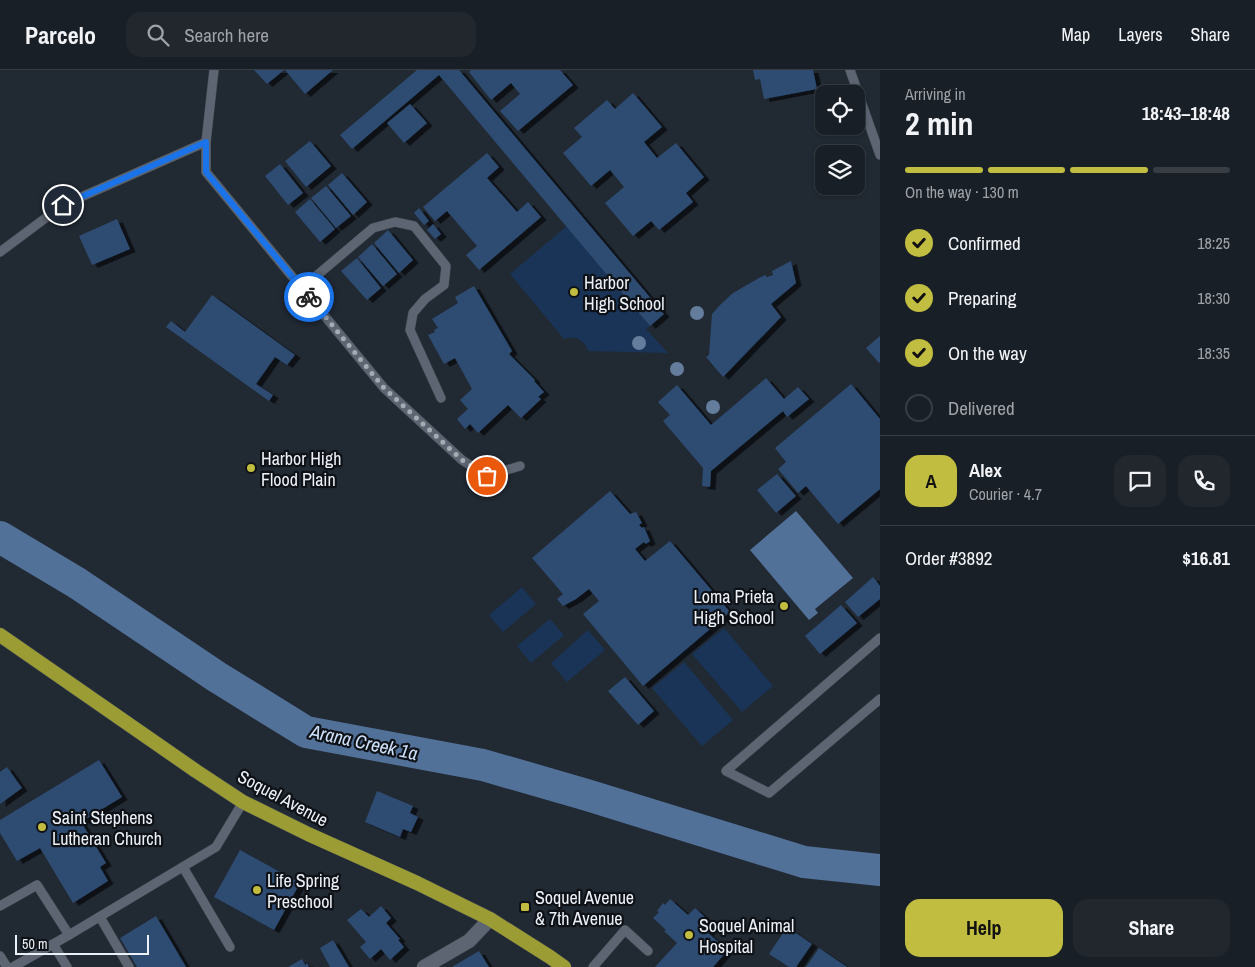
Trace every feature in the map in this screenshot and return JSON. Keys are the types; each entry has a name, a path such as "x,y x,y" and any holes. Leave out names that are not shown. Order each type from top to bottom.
{"main road":[{"name":"Soquel Avenue","path":"0,635 243,802 490,919 564,967"}],"street":[{"path":"424,967 469,941 490,919"}],"lane":[{"path":"214,70 206,142 206,172 384,388 462,460 487,476 520,466"},
{"path":"850,70 880,155"},
{"path":"0,252 63,205 206,142"},
{"path":"302,288 373,228 396,222 414,226 446,266 444,285 425,299 413,313 410,330 442,398"},
{"path":"880,638 726,771 769,793 880,699"},
{"path":"13,967 69,936 216,847 243,802"},
{"path":"183,867 230,947"},
{"path":"0,906 37,885 69,936"},
{"path":"100,917 129,967"},
{"path":"593,967 626,930 648,951"},
{"path":"53,944 67,967"},
{"path":"0,956 7,967"}],"shaded area":[{"path":"567,226 650,326 646,329 668,353 588,351 585,344 579,339 564,339 510,274"},
{"path":"796,511 853,578 815,609 818,613 809,620 750,550"},
{"path":"522,587 536,604 503,632 489,615"},
{"path":"550,619 564,635 531,663 517,646"},
{"path":"724,628 773,686 742,712 692,654"},
{"path":"588,630 605,650 567,682 551,663"},
{"path":"684,662 733,720 702,746 652,688"}],"building":[{"path":"254,70 284,70 267,84"},
{"path":"285,70 333,70 305,94"},
{"path":"417,70 459,70 664,314 650,326 439,75 352,149 340,135"},
{"path":"471,70 560,70 573,85 518,131 500,111 520,94 511,83 491,100 469,72"},
{"path":"753,70 813,70 816,85 815,89 764,99 760,79 755,80"},
{"path":"633,93 662,127 644,142 657,158 676,143 704,177 686,193 693,202 659,230 651,221 633,236 605,203 624,187 610,170 591,186 563,153 582,137 574,128 607,100 615,109"},
{"path":"410,104 427,123 404,143 387,123"},
{"path":"310,141 331,166 306,187 285,161"},
{"path":"487,153 499,167 487,178 517,212 528,202 541,217 479,270 466,255 477,246 447,211 435,221 423,207"},
{"path":"280,164 303,193 288,205 265,176"},
{"path":"342,173 367,202 353,215 328,185"},
{"path":"326,186 351,216 336,228 311,198"},
{"path":"310,199 335,229 320,242 295,212"},
{"path":"419,208 429,221 424,225 414,213"},
{"path":"117,219 130,249 92,265 79,236"},
{"path":"433,224 441,234 435,239 427,230"},
{"path":"388,230 413,260 399,273 374,243"},
{"path":"372,244 397,274 383,286 358,257"},
{"path":"357,258 381,288 367,300 341,271"},
{"path":"791,261 796,283 771,304 781,317 723,377 706,357 709,355 712,314 733,293 765,275 767,277 773,275 772,271"},
{"path":"474,286 512,351 509,354 535,380 544,392 538,397 541,399 521,418 508,405 478,433 470,424 465,429 457,419 468,409 460,400 472,389 455,358 444,364 428,335 435,332 434,330 438,328 432,319 458,303 455,297"},
{"path":"212,295 295,355 287,365 275,357 256,384 273,395 269,401 166,327 171,321 185,332"},
{"path":"880,336 880,362 879,363 866,348"},
{"path":"766,378 784,399 798,387 809,399 787,417 783,411 711,471 710,487 702,486 703,468 663,421 670,415 658,402 677,385 711,425"},
{"path":"851,384 880,419 880,489 838,524 806,486 798,493 778,469 786,462 775,448"},
{"path":"777,474 796,496 776,513 757,490"},
{"path":"610,491 630,514 636,512 642,523 639,525 642,528 644,527 650,541 646,544 644,542 635,549 645,561 670,541 730,612 643,686 583,614 599,601 589,589 563,606 557,599 563,594 532,558"},
{"path":"873,577 880,586 880,599 858,617 845,602"},
{"path":"841,605 857,623 820,654 805,636"},
{"path":"625,677 654,711 638,725 608,691"},
{"name":"Saint Stephens Lutheran Church","path":"99,760 122,797 81,822 106,863 100,867 108,881 73,903 40,848 17,861 0,833 0,820"},
{"path":"7,767 22,788 0,804 0,772"},
{"path":"377,791 413,806 410,813 418,817 411,832 403,829 400,837 365,822"},
{"name":"Life Spring Preschool","path":"240,850 300,883 274,930 214,897"},
{"name":"Soquel Animal Hospital","path":"670,899 688,915 695,908 715,926 708,933 728,950 713,967 655,967 677,943 653,918 659,912 657,911 663,903 665,905"},
{"path":"381,906 391,918 386,923 400,939 398,940 404,947 390,960 381,949 370,959 360,947 366,942 347,920 361,909 369,917"},
{"path":"156,916 186,967 137,967 120,938"},
{"path":"787,927 812,944 796,967 789,967 769,954"},
{"path":"333,940 349,967 330,967 320,948"},
{"path":"819,948 847,967 806,967"},
{"path":"479,951 489,967 452,967"},
{"path":"302,959 305,965 307,963 309,967 288,967"}],"waterway":[{"name":"Arana Creek 1a","path":"0,537 77,583 217,677 306,732 483,765 804,862 880,870"}],"way so far":[{"path":"309,297 384,388 462,460 487,476"}],"place":[{"name":"Harbor High School","path":"574,292"},
{"name":"Harbor High Flood Plain","path":"251,468"},
{"name":"Loma Prieta High School","path":"784,606"},
{"name":"Saint Stephens Lutheran Church","path":"42,827"},
{"name":"Life Spring Preschool","path":"257,890"},
{"name":"Soquel Avenue & 7th Avenue","path":"525,907"},
{"name":"Soquel Animal Hospital","path":"689,935"}],"route":[{"path":"63,205 206,142 206,172 309,297"}]}
